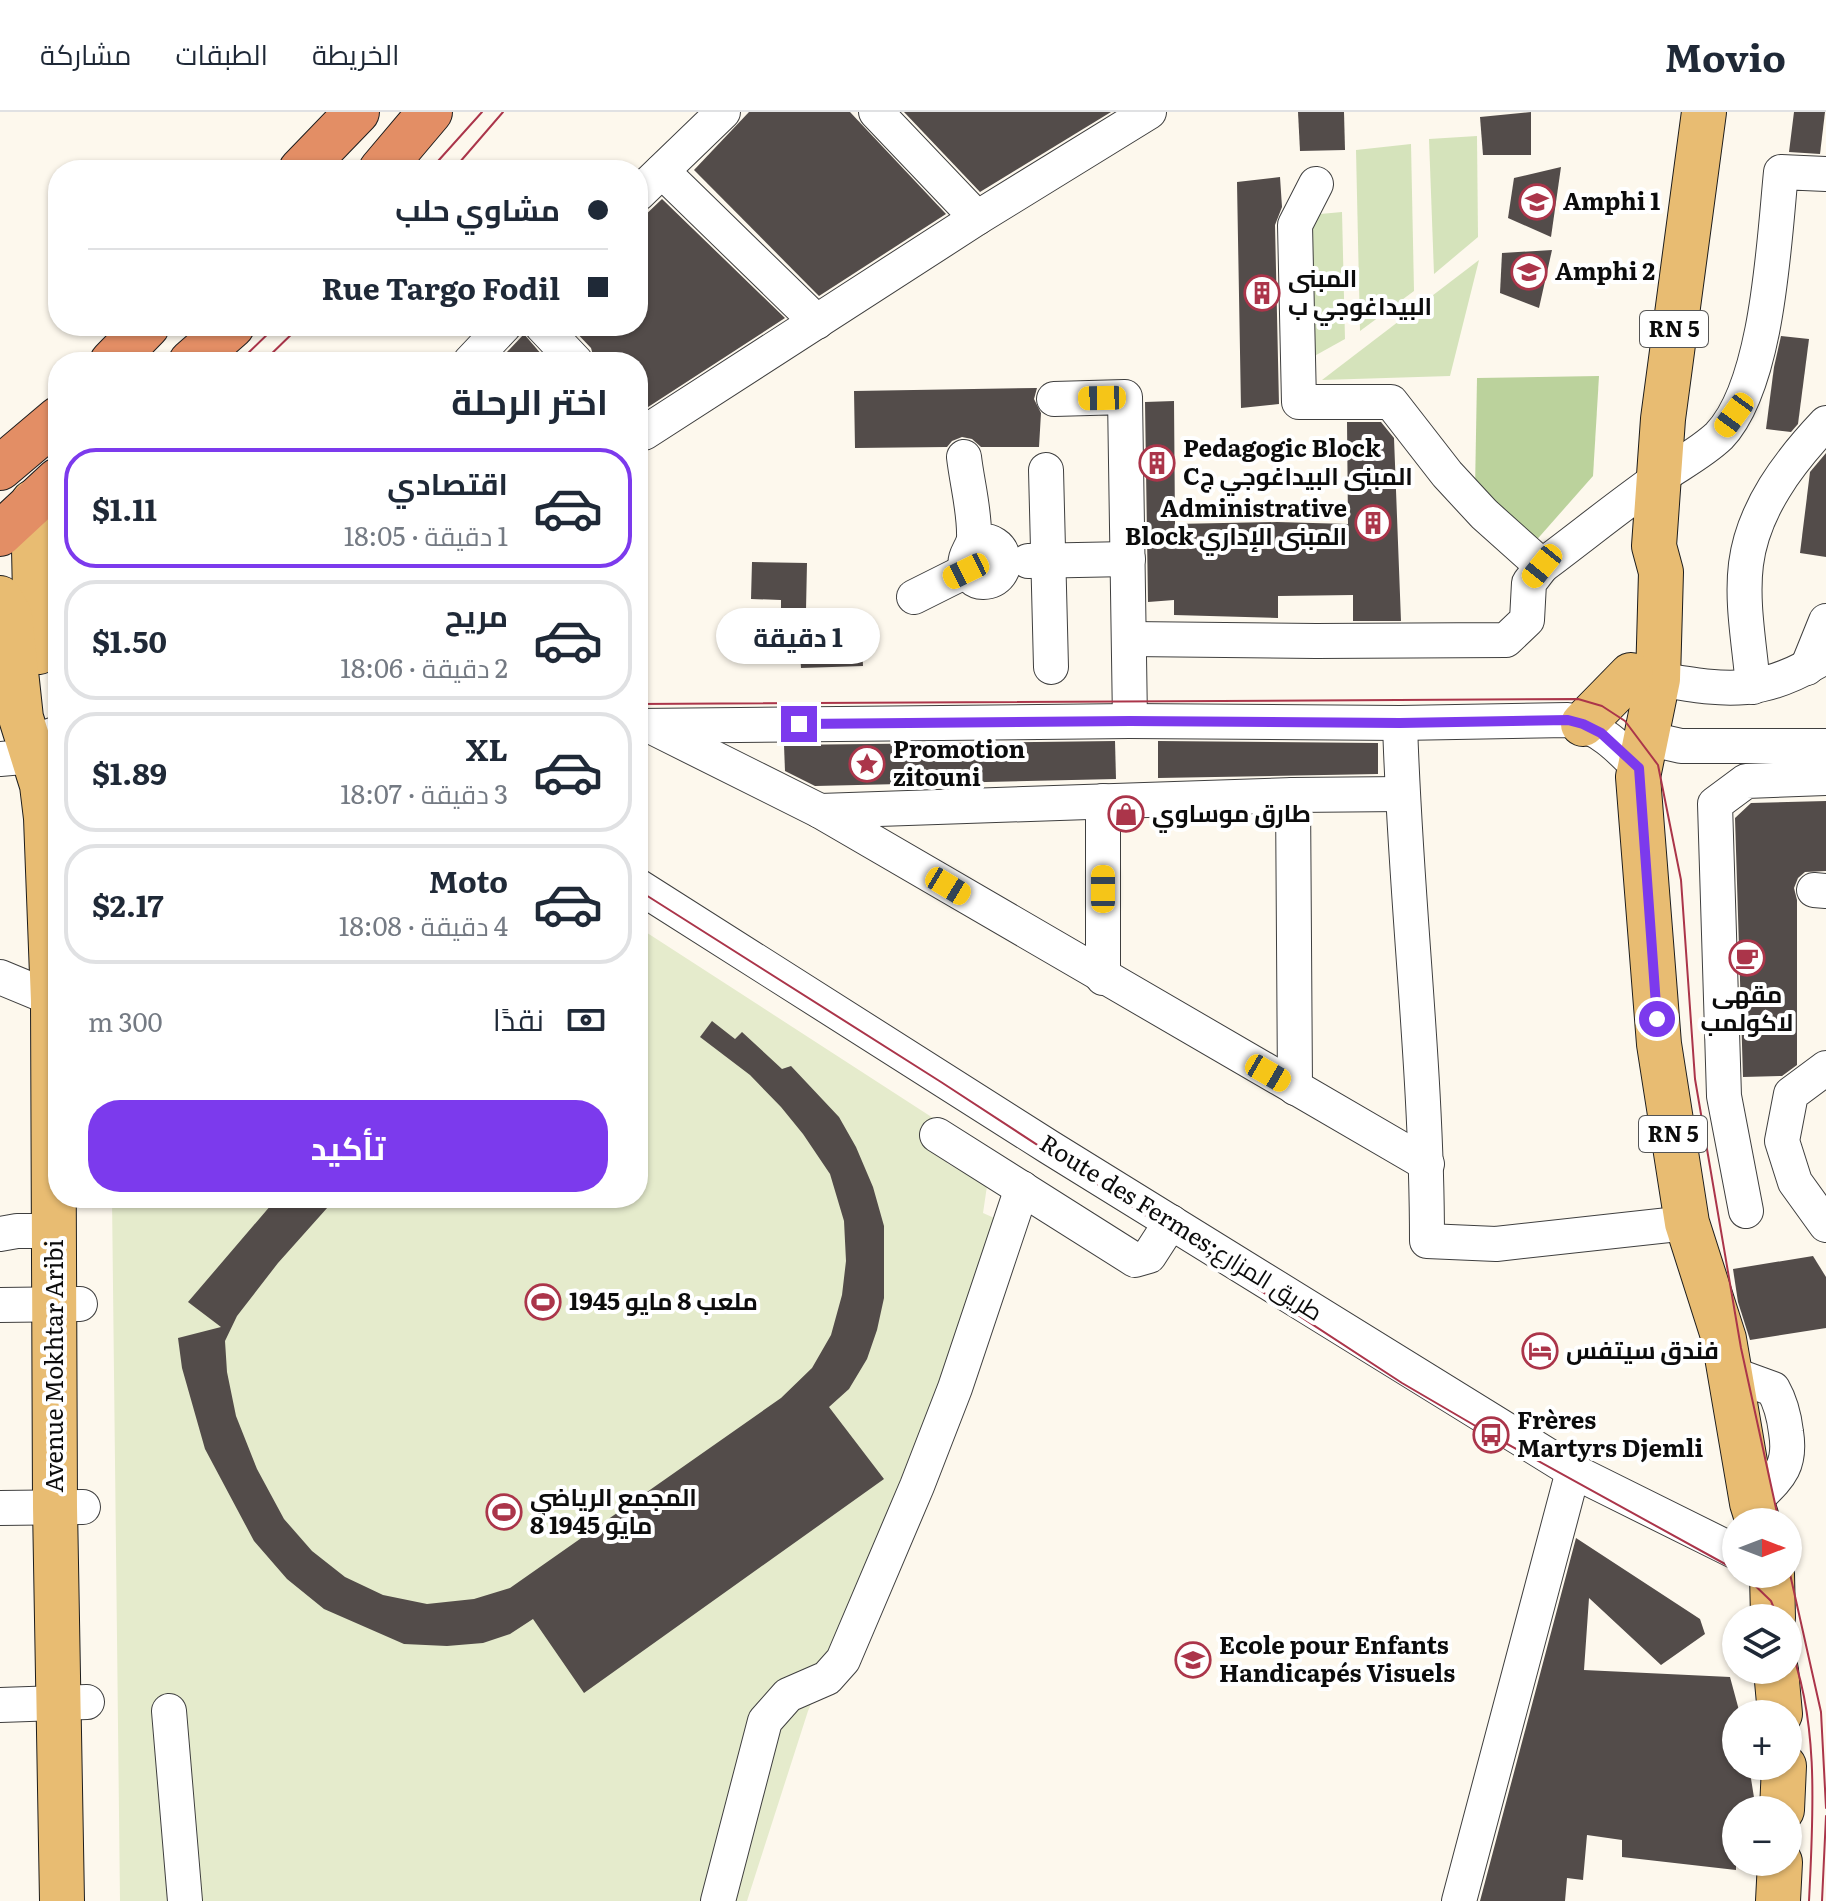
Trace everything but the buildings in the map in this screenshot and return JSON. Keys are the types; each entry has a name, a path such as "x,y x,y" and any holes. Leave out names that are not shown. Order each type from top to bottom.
{"highway":[{"path":"311,160 357,112"},
{"path":"389,160 430,112"},
{"path":"122,352 137,336"},
{"path":"202,352 221,336"},
{"path":"0,468 48,427"},
{"path":"0,534 45,491"}],"main road":[{"name":"RN 5","path":"1704,112 1668,367 1654,546 1641,578 1644,677 1642,753 1659,1044 1687,1223 1724,1339 1754,1508"},
{"name":"Avenue Mokhtar Aribi","path":"32,739 43,695 35,595 45,491"},
{"name":"Avenue Mokhtar Aribi","path":"0,598 10,616 46,818 48,855"},
{"path":"1583,724 1644,677"},
{"name":"Avenue Mokhtar Aribi","path":"67,1215 73,1702 91,1901"},
{"name":"Avenue Mokhtar Aribi","path":"62,1901 73,1702"}],"street":[{"path":"648,184 723,112"},
{"path":"876,112 977,218"},
{"path":"648,430 1143,113"},
{"path":"662,171 817,322"},
{"path":"1130,639 1506,640 1527,620 1529,583 1542,566 1658,478 1702,450 1720,435 1734,415 1745,393 1768,304 1781,172 1826,174"},
{"path":"1316,184 1295,225 1299,402 1391,402 1475,504 1542,566"},
{"path":"479,352 495,336"},
{"path":"551,336 567,352"},
{"path":"1054,399 1125,397 1130,721"},
{"path":"1753,687 1745,565 1754,528 1770,495 1790,465 1826,423"},
{"path":"964,457 970,556"},
{"path":"1046,470 1051,667"},
{"path":"914,597 991,541 998,546 1003,562 1128,559"},
{"path":"1644,677 1718,688 1753,687 1794,675 1817,662 1826,621"},
{"path":"648,726 1548,720 1583,724 1616,744 1642,753 1681,746 1826,746"},
{"path":"1400,723 1427,1164 1427,1241 1496,1244 1687,1223"},
{"path":"648,728 820,811 1427,1164"},
{"path":"1746,1211 1724,1096 1715,804 1746,781 1826,778"},
{"path":"820,811 1402,794"},
{"path":"1293,795 1295,1088"},
{"path":"1103,801 1103,978"},
{"name":"Route des Fermes;طريق المزارع","path":"648,892 1573,1471 1722,1545"},
{"path":"0,976 48,997"},
{"path":"1826,1068 1791,1094 1782,1141 1795,1182 1826,1225"},
{"path":"937,1135 1135,1260 1149,1256 1171,1222"},
{"path":"718,1901 765,1721 788,1695 827,1678 843,1660 955,1388 1022,1188"},
{"path":"0,1234 67,1215"},
{"path":"0,1305 67,1304"},
{"path":"1459,1901 1573,1471"},
{"path":"0,1508 69,1507"},
{"path":"0,1705 73,1702"},
{"path":"169,1711 185,1901"}],"green space":[{"path":"1477,136 1478,237 1434,274 1429,139"},
{"path":"1411,144 1414,291 1360,331 1356,150"},
{"path":"1342,212 1345,339 1309,359 1309,215"},
{"path":"1479,260 1450,376 1322,380"},
{"path":"1599,376 1593,476 1533,544 1475,490 1477,378"},
{"name":"ملعب 8 مايو 1945","path":"648,933 947,1127 947,1163 987,1186 983,1213 1001,1221 947,1383 808,1711 747,1901 120,1901 112,1208 648,1208"}],"tram line":[{"path":"439,160 482,112"},
{"path":"462,160 503,112"},
{"path":"249,352 266,336"},
{"path":"273,352 290,336"},
{"path":"648,704 1578,699 1602,706 1625,721 1658,765 1681,880 1695,1079 1741,1348 1776,1508"},
{"path":"648,896 941,1082 1402,1383 1722,1562"},
{"path":"1758,1588 1772,1604"},
{"path":"1793,1588 1821,1712 1826,1808"},
{"path":"1801,1684 1810,1736 1812,1770 1809,1901"},
{"path":"1822,1901 1826,1816"}],"place":[{"name":"Amphi 1","path":"1537,202"},
{"name":"Amphi 2","path":"1529,272"},
{"name":"المبنى البيداغوجي ب","path":"1262,293"},
{"name":"Pedagogic Block Cالمبنى البيداغوجي ج","path":"1157,463"},
{"name":"Administrative Block المبنى الإداري","path":"1373,523"},
{"name":"Promotion zitouni","path":"867,764"},
{"name":"طارق موساوي","path":"1126,814"},
{"name":"مقهى لاكولمب","path":"1747,958"},
{"name":"ملعب 8 مايو 1945","path":"543,1302"},
{"name":"فندق سيتفس","path":"1540,1351"},
{"name":"Frères Martyrs Djemli","path":"1491,1435"},
{"name":"المجمع الرياضي 8 مايو 1945","path":"504,1512"},
{"name":"Ecole pour Enfants Handicapés Visuels","path":"1193,1660"}],"route":[{"path":"799,724 1568,720 1583,724 1616,744 1639,768 1638,788 1657,1019"}]}
